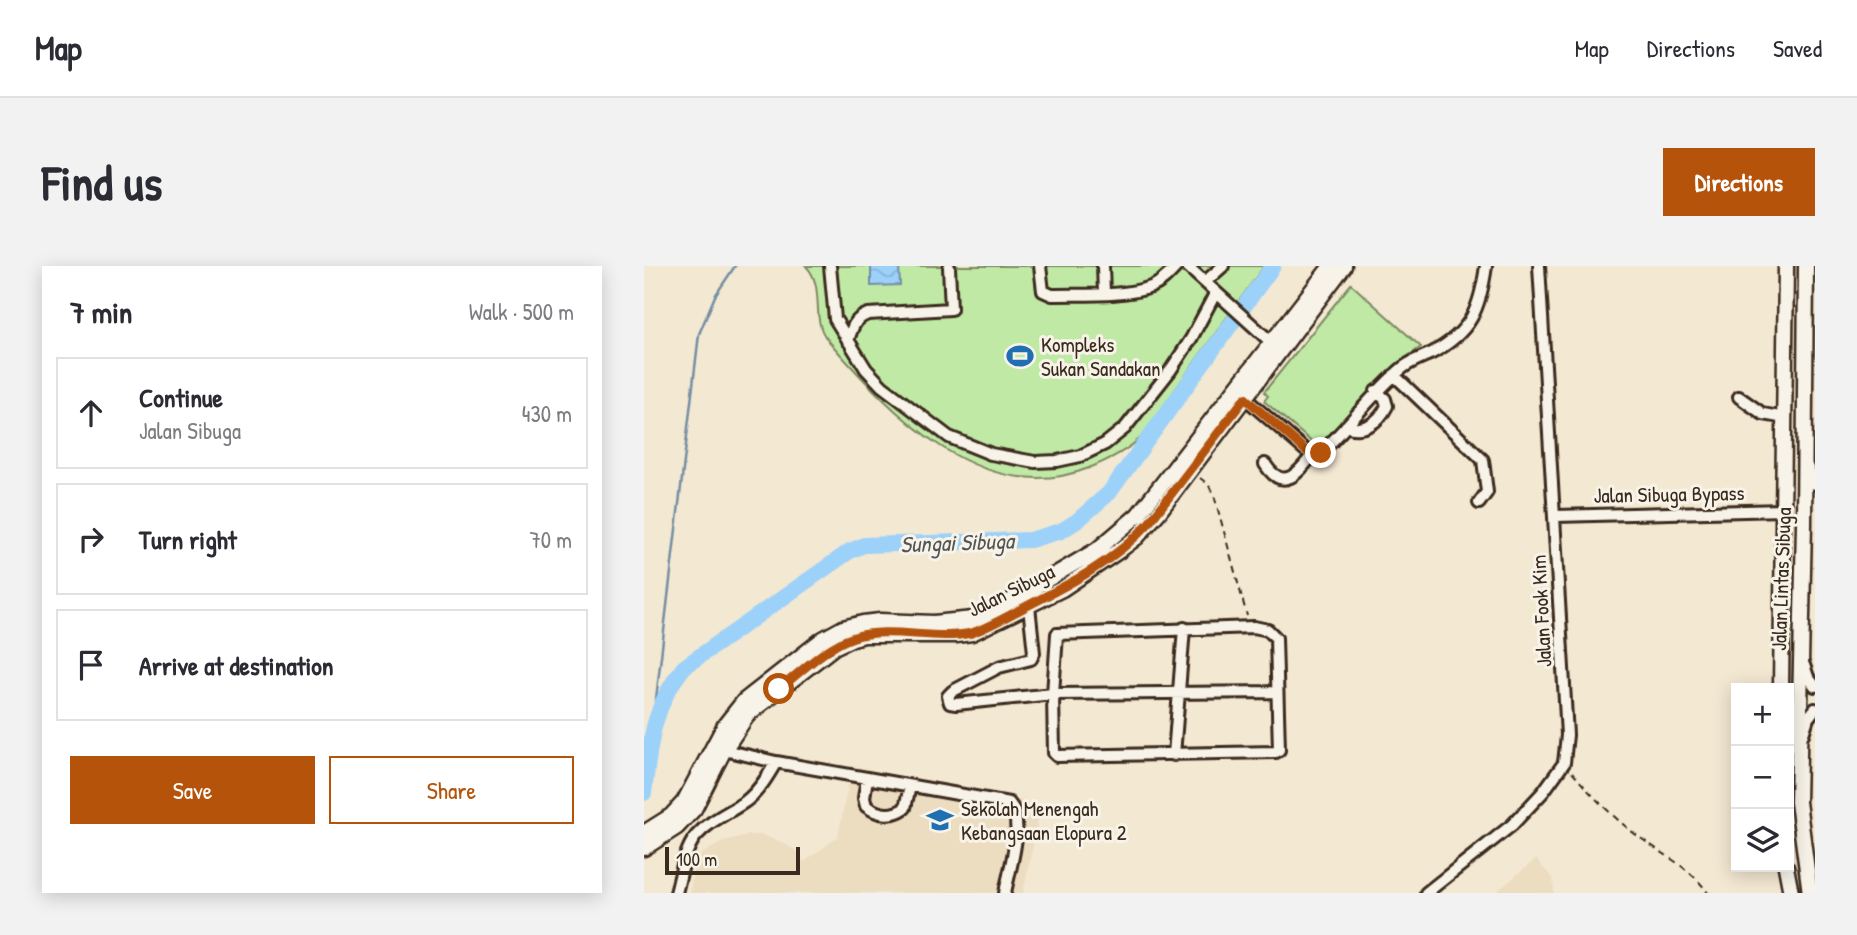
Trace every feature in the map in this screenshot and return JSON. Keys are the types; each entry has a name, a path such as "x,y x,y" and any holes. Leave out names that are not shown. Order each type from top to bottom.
{"main road":[{"name":"Jalan Sibuga","path":"644,832 671,816 684,802 725,725 744,701 823,639 843,628 863,623 934,623 973,619 997,609 1097,550 1138,515 1331,266"},
{"name":"Jalan Sibuga","path":"650,845 677,827 694,810 724,750 754,708 844,641 874,634 965,634 981,630 1091,571 1137,537 1191,470 1344,266"},
{"name":"Jalan Lintas Sibuga","path":"1781,683 1786,266"},
{"name":"Jalan Lintas Sibuga","path":"1805,266 1804,524 1798,802 1811,874 1810,893"},
{"path":"1787,872 1791,893"}],"street":[{"path":"830,266 835,319 866,369 882,386 949,437 991,454 1035,462 1080,456 1105,444 1125,428 1170,371 1216,292"},
{"path":"1040,266 1043,291 1052,295 1104,293 1150,287 1160,282 1177,266"},
{"path":"1103,266 1104,293"},
{"path":"1187,266 1271,342"},
{"path":"1205,282 1223,266"},
{"path":"1245,398 1305,450 1312,454 1321,453 1376,391 1403,367 1453,341 1466,327 1479,303 1486,266"},
{"name":"Jalan Fook Kim","path":"1539,266 1556,516 1567,735 1564,763"},
{"path":"848,341 853,324 868,314 951,309 949,267"},
{"path":"1394,375 1483,460 1487,492 1479,503"},
{"path":"1346,426 1363,429 1383,413 1387,405 1376,391"},
{"path":"1739,397 1763,414 1785,418"},
{"path":"1265,464 1279,478 1287,479 1301,471 1312,454"},
{"path":"1804,457 1815,484"},
{"name":"Jalan Sibuga Bypass","path":"1556,516 1783,510"},
{"path":"1804,524 1815,513"},
{"path":"1029,606 1034,653 1031,659 999,667 953,691 948,700 956,705 1053,694 1277,692"},
{"path":"1174,755 1184,628"},
{"path":"1184,628 1261,628 1276,638 1279,750 1174,755 1057,756 1053,751 1053,694 1058,634 1184,628"},
{"path":"1800,652 1808,677 1815,686"},
{"path":"1799,750 1805,725 1815,709"},
{"path":"724,750 776,762 1009,803 1014,809 1017,831 1005,893"},
{"path":"676,893 688,851 695,838 706,827 747,800 760,787 776,762"},
{"path":"1426,893 1512,825 1543,792 1564,763"},
{"path":"867,778 864,798 866,806 874,812 898,813 905,807 910,786"}],"path":[{"path":"1191,470 1208,484 1214,495 1250,627"},
{"path":"1564,763 1593,798 1636,834 1671,858 1708,893"}],"shaded area":[{"name":"Sekolah Menengah Kebangsaan Elopura 2","path":"852,766 1041,805 1023,893 690,893 693,872 701,854 725,841 747,835 762,835 796,851 804,862 838,837"},
{"path":"1536,859 1553,879 1554,893 1495,893"}],"green space":[{"name":"Kompleks Sukan Sandakan","path":"806,266 1264,266 1155,420 1135,443 1089,468 1050,478 1012,476 976,465 942,447 910,423 852,368 827,339 819,322 815,283"},
{"path":"1351,284 1421,347 1395,365 1320,449 1264,401 1268,396 1264,392"}],"water":[{"path":"871,266 899,266 900,285 871,286"}],"waterway":[{"path":"658,709 656,699 699,334 715,296 735,266"},
{"name":"Sungai Sibuga","path":"644,793 654,726 665,697 684,667 850,551 864,545 1030,540 1061,531 1077,521 1109,493 1273,266"}],"place":[{"name":"Kompleks Sukan Sandakan","path":"1020,356"},
{"name":"Sekolah Menengah Kebangsaan Elopura 2","path":"940,820"}],"route":[{"path":"779,689 834,647 853,638 874,634 972,633 1062,589 1091,571 1137,537 1245,398 1305,450 1312,454 1321,453"}]}
